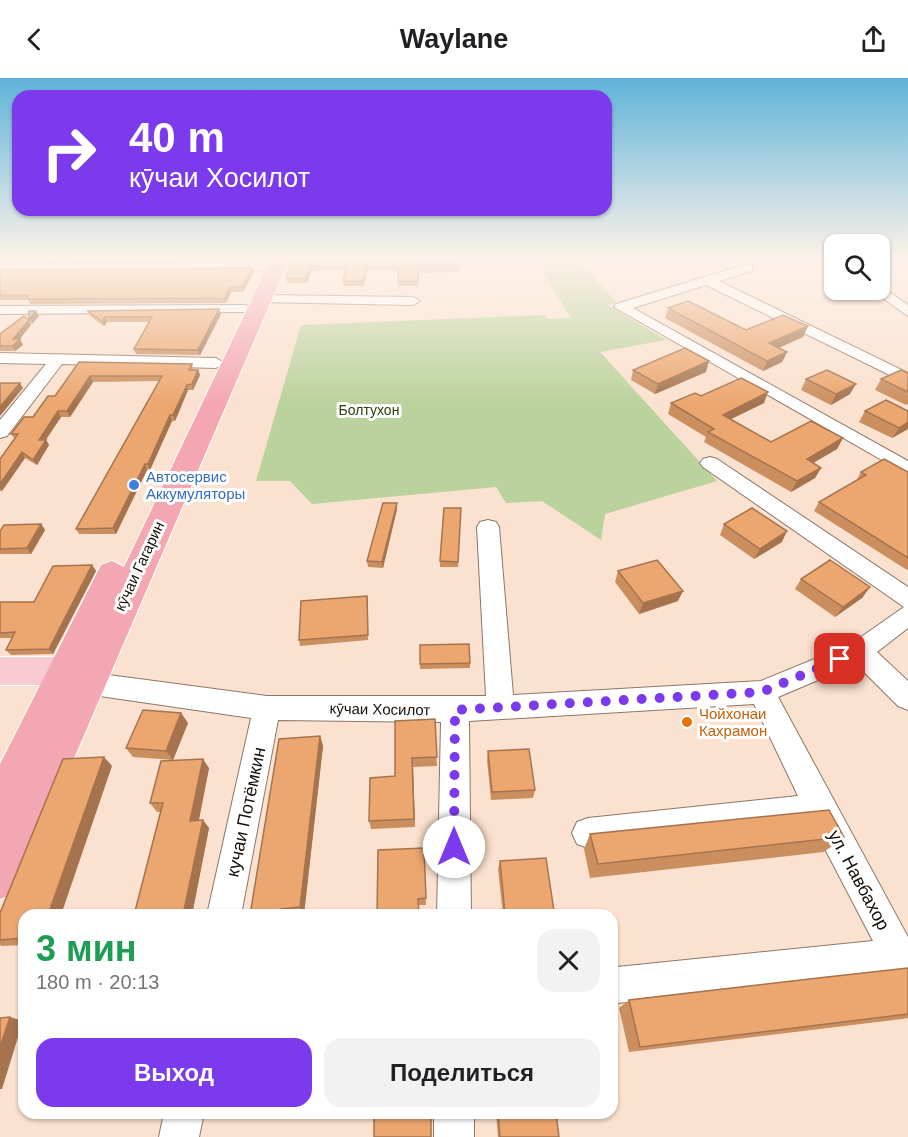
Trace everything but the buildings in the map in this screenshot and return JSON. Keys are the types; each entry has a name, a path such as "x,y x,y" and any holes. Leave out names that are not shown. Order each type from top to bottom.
{"highway":[{"name":"кӯчаи Гагарин","path":"0,877 75,677 216,363 251,306"},
{"name":"кӯчаи Гагарин","path":"0,807 75,677 252,306"}],"main road":[{"path":"0,671 75,677"},
{"path":"0,683 75,677"}],"street":[{"path":"0,310 151,306"},
{"path":"623,306 621,307 908,469"},
{"path":"761,306 908,379"},
{"path":"0,358 216,363"},
{"path":"1,437 58,359"},
{"path":"710,463 908,599"},
{"path":"488,527 500,708"},
{"name":"кӯчаи Хосилот","path":"75,677 267,708 455,710 762,692 860,651 908,615"},
{"path":"860,651 908,698"},
{"name":"ул. Навбахор","path":"762,692 820,808 904,964"},
{"name":"кучаи Потёмкин","path":"225,909 267,708"},
{"path":"454,909 455,710"},
{"path":"588,833 820,808"},
{"path":"618,985 904,964"},
{"path":"179,1137 183,1119"},
{"path":"454,1119 454,1137"}],"green space":[{"name":"Болтухон","path":"564,306 610,306 666,340 600,352 717,481 605,514 601,540 542,501 506,503 496,487 312,504 290,481 256,481 301,325 545,315 547,319 571,318"}],"place":[{"name":"Автосервис Аккумуляторы","path":"134,485"},
{"name":"Чойхонаи Кахрамон","path":"687,722"}],"route":[{"path":"454,847 455,710 762,692 840,659"}]}
